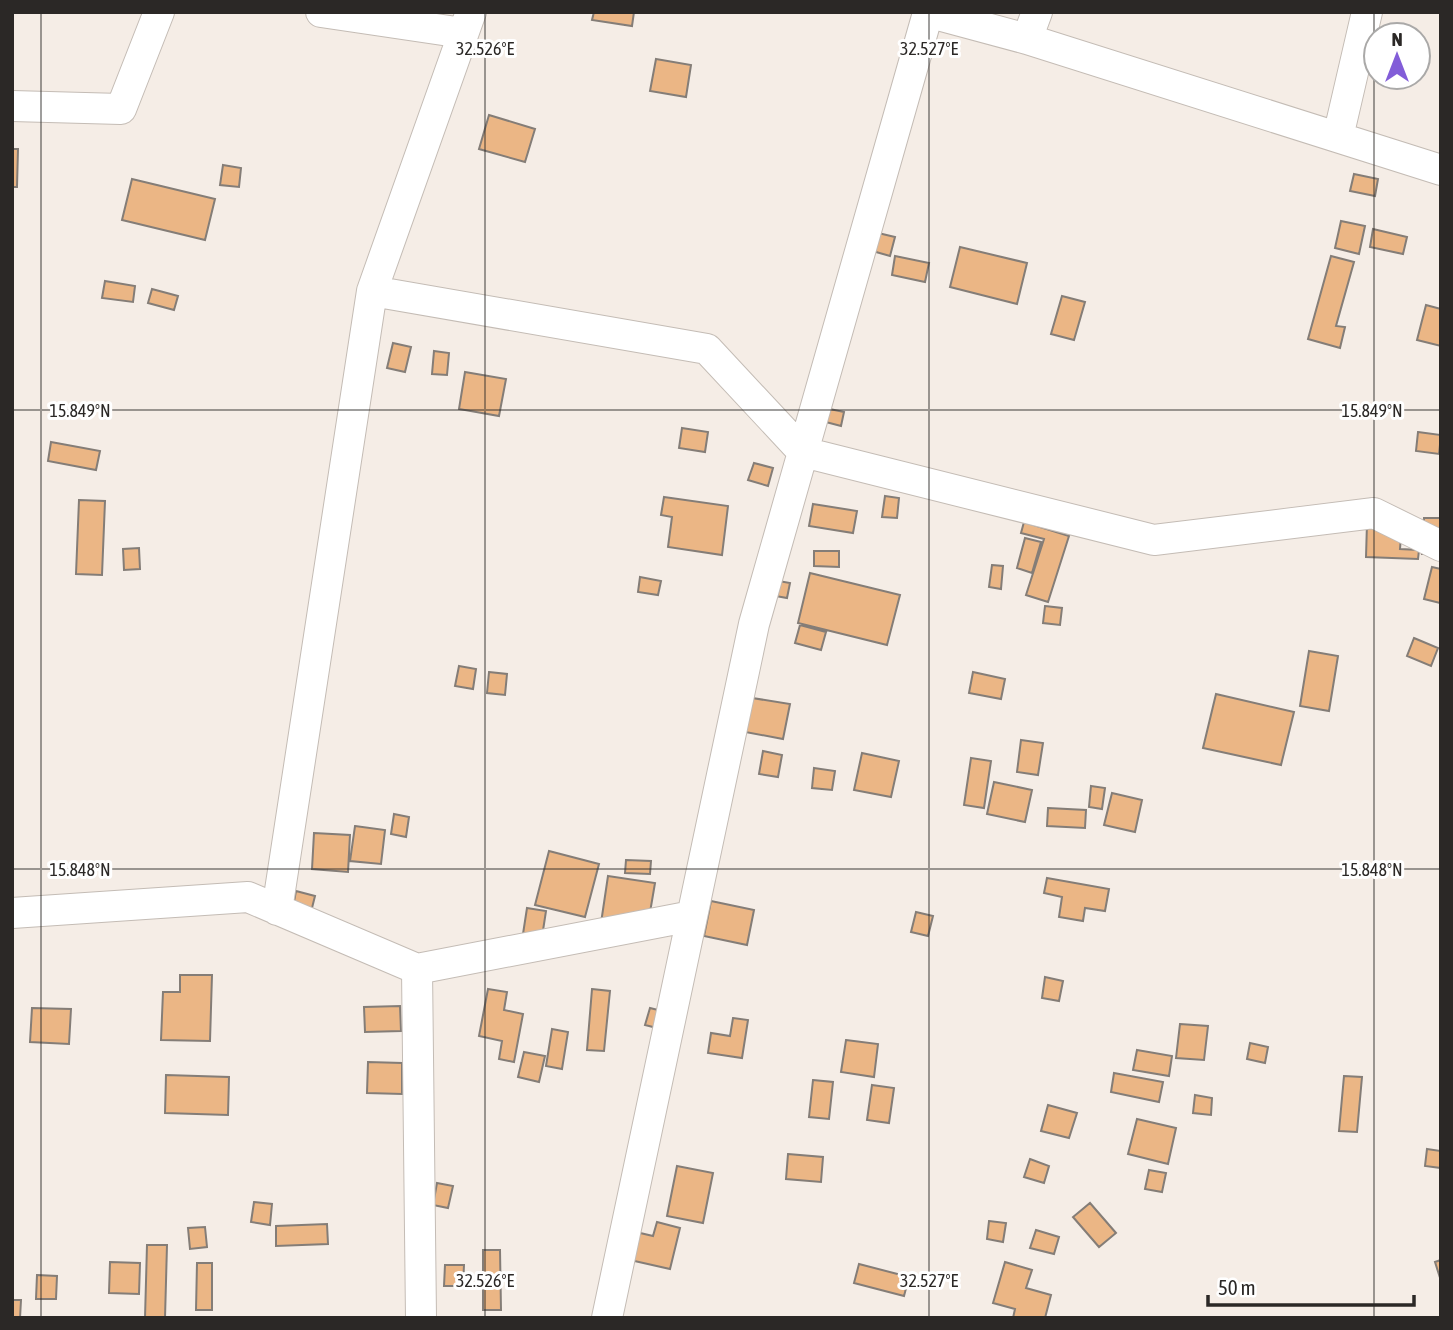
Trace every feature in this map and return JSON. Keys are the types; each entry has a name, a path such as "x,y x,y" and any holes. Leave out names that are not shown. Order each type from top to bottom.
{"street":[{"path":"12,106 121,109 159,12"},
{"path":"277,910 372,291 467,23 321,12"},
{"path":"607,1318 754,624 928,12 1032,26 1338,137 1441,170"},
{"path":"1338,137 1367,12"},
{"path":"372,291 707,349 803,452 1154,540 1374,513 1441,546"},
{"path":"12,913 248,897 417,969 692,916"},
{"path":"417,969 421,1318"}],"building":[{"path":"594,12 634,12 632,26 592,20"},
{"path":"656,59 691,65 686,97 650,91"},
{"path":"489,115 535,129 525,162 479,149"},
{"path":"12,149 18,149 17,187 12,187"},
{"path":"223,165 241,168 239,187 220,185"},
{"path":"1354,174 1378,179 1375,196 1350,191"},
{"path":"132,179 215,199 205,240 122,220"},
{"path":"1341,221 1365,226 1359,254 1335,248"},
{"path":"1373,229 1407,237 1403,254 1370,247"},
{"path":"874,232 895,237 890,256 869,250"},
{"path":"960,247 1027,263 1017,304 950,287"},
{"path":"895,256 929,263 925,282 892,275"},
{"path":"1331,256 1354,262 1336,326 1345,327 1340,348 1308,339"},
{"path":"105,281 135,286 133,302 102,298"},
{"path":"152,289 178,296 174,310 148,303"},
{"path":"1062,296 1085,302 1074,340 1051,334"},
{"path":"1426,305 1441,309 1441,346 1417,340"},
{"path":"393,343 411,347 405,372 387,368"},
{"path":"434,351 449,353 447,375 432,374"},
{"path":"465,372 506,379 499,416 459,409"},
{"path":"825,408 844,412 841,426 822,421"},
{"path":"682,428 708,432 705,452 679,448"},
{"path":"1418,432 1441,435 1439,454 1416,451"},
{"path":"51,442 100,451 96,470 48,461"},
{"path":"754,463 773,468 768,486 748,480"},
{"path":"885,496 899,498 897,518 882,517"},
{"path":"664,497 728,506 722,555 668,547 672,517 661,515"},
{"path":"79,500 105,501 102,575 76,574"},
{"path":"813,504 857,511 853,533 809,526"},
{"path":"1424,518 1441,518 1441,554 1422,554"},
{"path":"1024,522 1069,536 1048,602 1026,595 1044,539 1021,533"},
{"path":"1367,523 1402,524 1400,549 1419,550 1418,559 1366,557"},
{"path":"1025,538 1041,542 1032,573 1017,568"},
{"path":"139,548 140,569 124,570 123,549"},
{"path":"814,551 839,551 839,567 814,566"},
{"path":"992,565 1003,566 1001,589 989,587"},
{"path":"1432,567 1441,569 1440,603 1424,599"},
{"path":"810,573 900,595 887,645 798,623"},
{"path":"640,577 661,581 658,595 638,592"},
{"path":"773,580 790,583 787,598 770,595"},
{"path":"1045,606 1062,608 1060,625 1043,623"},
{"path":"800,625 826,632 821,650 795,643"},
{"path":"1414,638 1438,648 1431,666 1407,656"},
{"path":"1309,651 1338,656 1329,711 1300,706"},
{"path":"459,666 476,669 473,689 455,686"},
{"path":"489,672 507,674 505,695 487,693"},
{"path":"973,672 1005,679 1001,699 969,693"},
{"path":"1216,694 1294,712 1281,765 1203,748"},
{"path":"746,697 790,704 783,739 740,731"},
{"path":"1021,740 1043,743 1038,775 1017,772"},
{"path":"763,751 782,755 778,777 759,774"},
{"path":"862,753 899,761 891,797 854,790"},
{"path":"971,758 991,761 984,808 964,805"},
{"path":"814,768 835,771 832,790 812,788"},
{"path":"994,782 1032,790 1025,822 987,814"},
{"path":"1091,786 1105,788 1102,809 1089,807"},
{"path":"1112,793 1142,800 1135,832 1104,825"},
{"path":"1048,808 1086,810 1085,828 1047,826"},
{"path":"394,814 409,817 406,837 391,834"},
{"path":"355,826 385,830 381,864 350,861"},
{"path":"314,833 350,835 348,872 312,869"},
{"path":"549,851 599,864 585,917 535,905"},
{"path":"626,860 651,861 650,874 625,873"},
{"path":"608,876 655,883 647,930 601,923"},
{"path":"1047,878 1109,889 1105,911 1085,908 1083,921 1059,917 1062,897 1044,893"},
{"path":"296,891 315,896 310,916 292,912"},
{"path":"711,901 754,910 747,945 704,936"},
{"path":"527,908 546,911 542,937 523,934"},
{"path":"916,912 933,916 928,936 911,932"},
{"path":"180,975 212,975 210,1041 161,1040 163,992 180,992"},
{"path":"1045,977 1063,981 1059,1001 1042,998"},
{"path":"488,989 507,992 504,1010 523,1014 514,1062 499,1059 502,1041 479,1036"},
{"path":"592,989 610,991 604,1051 587,1050"},
{"path":"400,1006 401,1031 365,1032 364,1007"},
{"path":"32,1008 71,1009 69,1044 30,1042"},
{"path":"650,1008 670,1013 665,1030 645,1025"},
{"path":"733,1018 748,1020 742,1058 708,1053 711,1033 730,1036"},
{"path":"1180,1024 1208,1026 1204,1060 1176,1058"},
{"path":"552,1029 568,1032 562,1069 546,1066"},
{"path":"846,1040 878,1044 874,1077 841,1072"},
{"path":"1250,1043 1268,1047 1265,1063 1247,1059"},
{"path":"1137,1050 1172,1056 1169,1076 1133,1070"},
{"path":"524,1052 545,1056 539,1082 518,1077"},
{"path":"368,1062 402,1063 402,1094 367,1093"},
{"path":"1114,1073 1163,1082 1159,1102 1111,1092"},
{"path":"166,1075 229,1077 228,1115 165,1113"},
{"path":"1344,1076 1362,1077 1357,1132 1339,1131"},
{"path":"813,1080 833,1082 829,1119 809,1117"},
{"path":"872,1085 894,1088 889,1123 867,1120"},
{"path":"1195,1095 1212,1098 1211,1115 1193,1113"},
{"path":"1048,1105 1077,1113 1069,1138 1041,1131"},
{"path":"1137,1119 1176,1128 1168,1164 1128,1154"},
{"path":"1427,1149 1441,1151 1441,1168 1425,1166"},
{"path":"788,1154 823,1157 821,1182 786,1179"},
{"path":"1030,1159 1049,1166 1044,1183 1024,1177"},
{"path":"677,1166 713,1173 703,1223 667,1216"},
{"path":"1149,1170 1166,1173 1162,1192 1145,1189"},
{"path":"437,1183 453,1186 448,1208 433,1205"},
{"path":"254,1202 272,1204 270,1225 251,1222"},
{"path":"1090,1203 1116,1233 1099,1247 1073,1217"},
{"path":"989,1221 1006,1223 1003,1242 987,1239"},
{"path":"657,1222 680,1228 670,1269 630,1260 636,1232 653,1236"},
{"path":"327,1224 328,1244 276,1246 276,1226"},
{"path":"205,1227 207,1247 190,1249 188,1228"},
{"path":"1036,1230 1059,1237 1054,1254 1030,1248"},
{"path":"147,1245 167,1245 165,1318 145,1318"},
{"path":"483,1250 500,1250 501,1310 483,1310"},
{"path":"1441,1260 1441,1281 1435,1262"},
{"path":"110,1262 140,1263 139,1294 109,1293"},
{"path":"1005,1262 1032,1270 1026,1288 1051,1295 1045,1318 1013,1318 1015,1309 993,1303"},
{"path":"197,1263 212,1263 212,1310 196,1310"},
{"path":"859,1264 909,1277 904,1296 854,1283"},
{"path":"445,1265 464,1265 463,1286 444,1286"},
{"path":"37,1275 57,1276 56,1299 36,1299"},
{"path":"12,1300 21,1300 20,1318 12,1318"}]}
